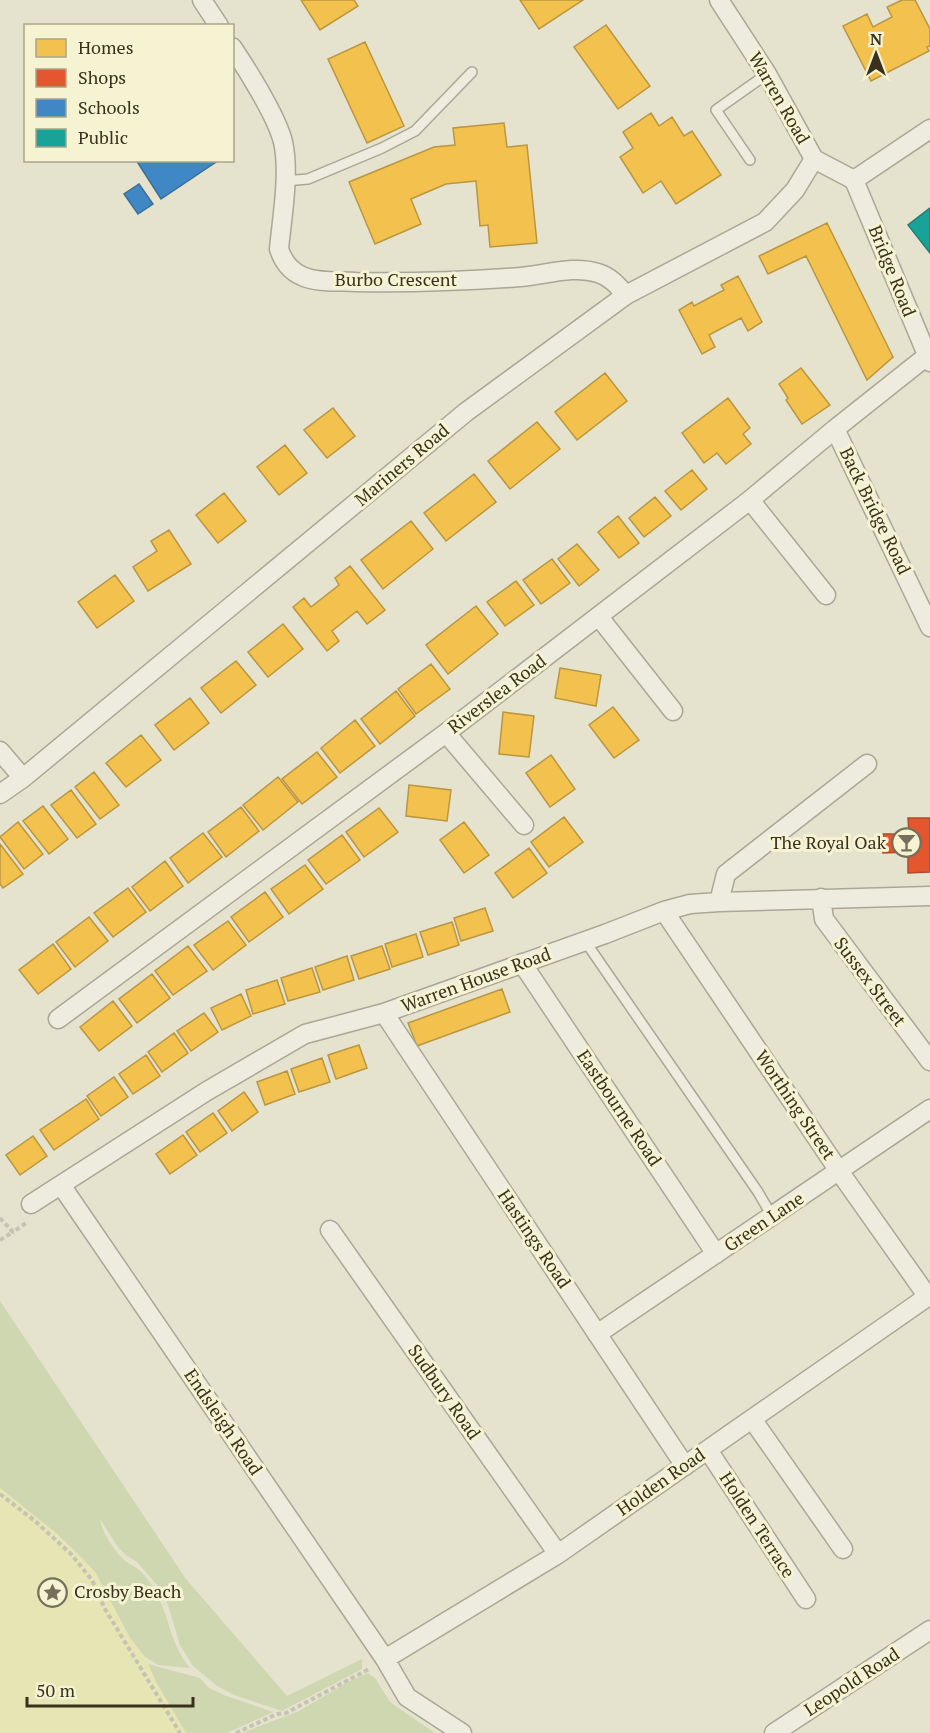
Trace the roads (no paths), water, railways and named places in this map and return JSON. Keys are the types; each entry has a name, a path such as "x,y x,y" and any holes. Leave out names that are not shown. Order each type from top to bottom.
{"street":[{"path":"202,0 218,24"},
{"name":"Warren Road","path":"719,0 767,74 814,159 854,180"},
{"name":"Burbo Crescent","path":"234,50 247,69 283,141 284,181 279,249 288,266 304,278 334,281 437,282 578,270 598,273 611,279 626,295"},
{"path":"854,180 930,129"},
{"name":"Mariners Road","path":"0,794 23,778 466,412 626,295 765,222 795,190 814,159"},
{"name":"Bridge Road","path":"854,180 928,359"},
{"name":"Riverslea Road","path":"58,1019 446,734 750,500 835,429 928,359"},
{"name":"Back Bridge Road","path":"835,429 930,627"},
{"path":"750,500 826,595"},
{"path":"598,617 673,711"},
{"path":"446,734 524,825"},
{"path":"0,751 23,778"},
{"path":"719,903 726,874 867,764"},
{"name":"Warren House Road","path":"31,1204 207,1091 305,1034 384,1013 664,911 690,904 930,896"},
{"name":"Sussex Street","path":"821,898 824,919 930,1061"},
{"name":"Worthing Street","path":"664,911 839,1170 929,1296"},
{"name":"Eastbourne Road","path":"522,963 716,1254"},
{"name":"Hastings Road","path":"384,1013 685,1466"},
{"name":"Green Lane","path":"597,1334 930,1109"},
{"name":"Endsleigh Road","path":"61,1185 384,1659 407,1697 462,1733"},
{"name":"Sudbury Road","path":"330,1230 558,1554"},
{"name":"Holden Road","path":"384,1659 558,1554 929,1296"},
{"path":"752,1419 843,1549"},
{"name":"Holden Terrace","path":"708,1450 806,1599"},
{"name":"Leopold Road","path":"774,1733 930,1630"}],"lane":[{"path":"284,181 308,179 382,148 415,131 472,72"},
{"path":"750,160 716,110 767,74"},
{"path":"585,941 758,1192 772,1216"}],"place":[{"name":"The Royal Oak","path":"907,843"},
{"name":"Crosby Beach","path":"53,1592"}]}
